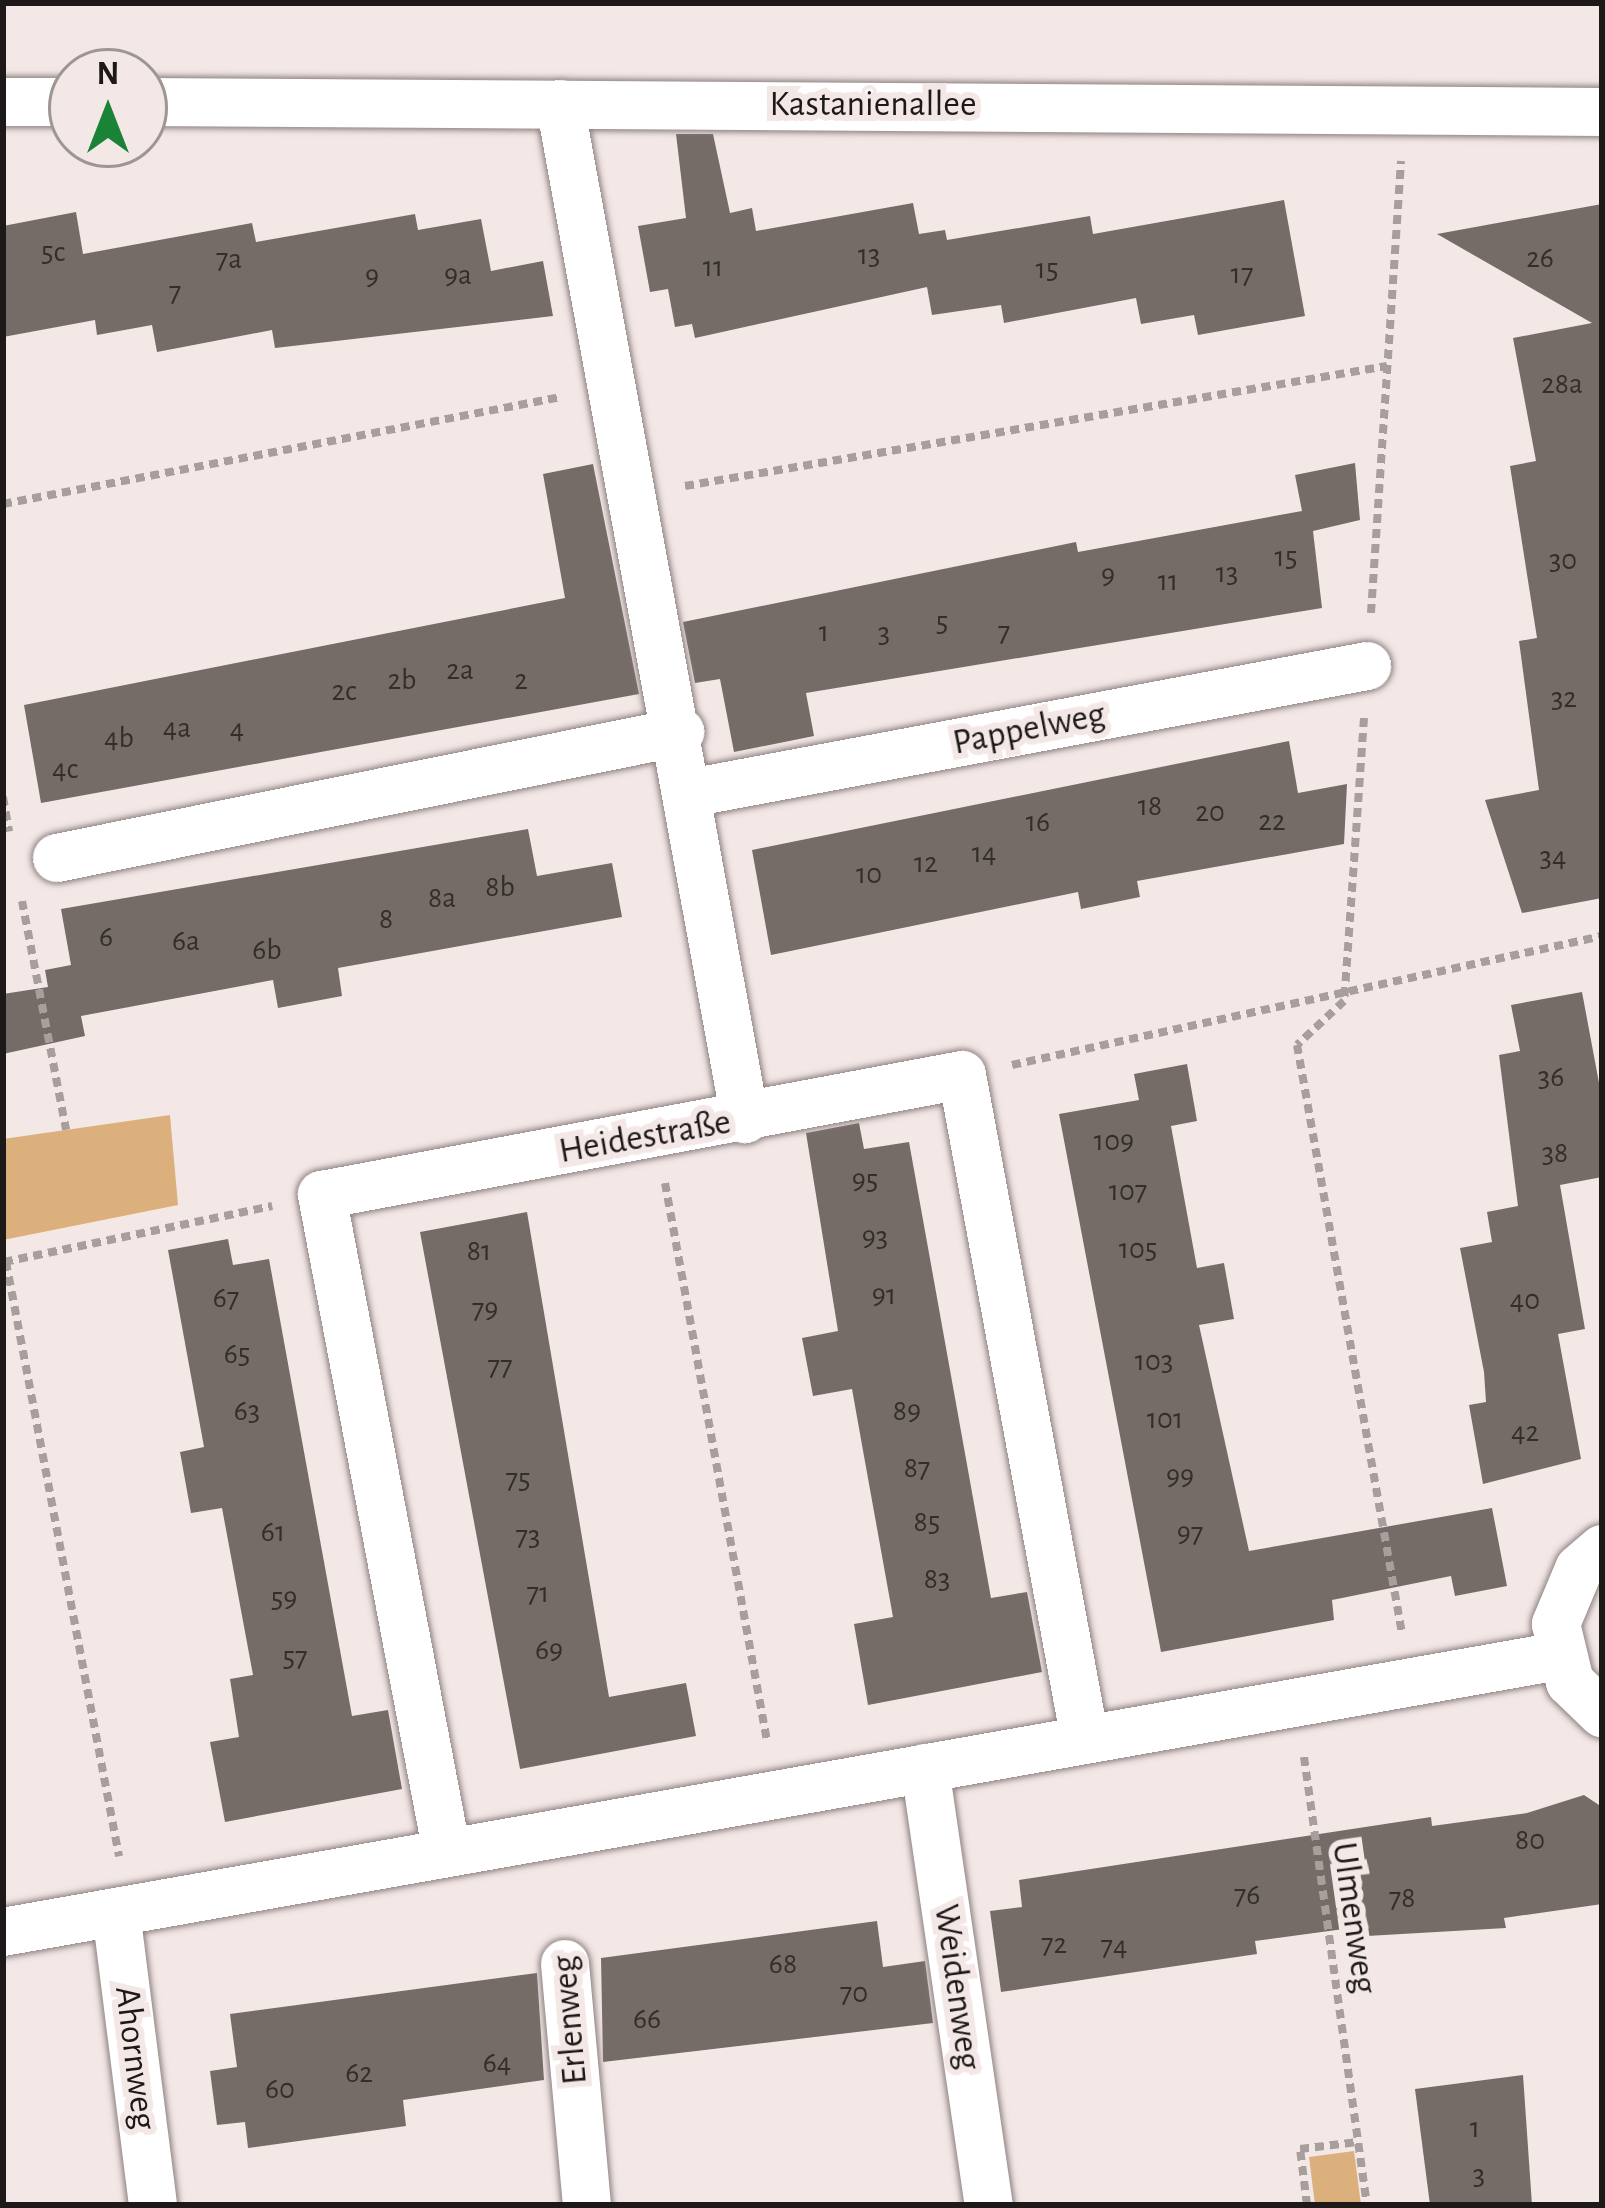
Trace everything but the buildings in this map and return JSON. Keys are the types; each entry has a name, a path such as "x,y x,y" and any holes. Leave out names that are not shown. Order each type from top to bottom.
{"street":[{"path":"3,102 48,102"},
{"name":"Kastanienallee","path":"168,102 1602,112"},
{"path":"560,104 640,494 746,1119"},
{"name":"Pappelweg","path":"690,793 1367,666"},
{"path":"57,858 680,732"},
{"path":"962,1075 1085,1740"},
{"name":"Heidestraße","path":"322,1196 962,1075"},
{"path":"322,1196 447,1853"},
{"path":"1602,1550 1564,1595 1559,1655 1602,1713"},
{"path":"3,1932 1559,1655"},
{"name":"Weidenweg","path":"925,1768 989,2205"},
{"name":"Ahornweg","path":"123,1911 153,2205"},
{"name":"Erlenweg","path":"565,1964 587,2205"}],"path":[{"path":"1405,108 1344,1000 1297,1045 1411,1682"},
{"path":"640,494 1388,366"},
{"path":"3,504 618,386"},
{"path":"21,892 67,1130"},
{"path":"962,1075 1344,1000 1602,936"},
{"path":"656,1134 777,1794"},
{"path":"123,1911 5,1262 322,1196"},
{"name":"Ulmenweg","path":"1297,1702 1367,2205"},
{"path":"1307,2205 1300,2149 1358,2142"}],"shaded area":[{"path":"170,1115 178,1205 3,1240 3,1139"},
{"path":"1354,2151 1361,2205 1315,2205 1309,2157"}]}
